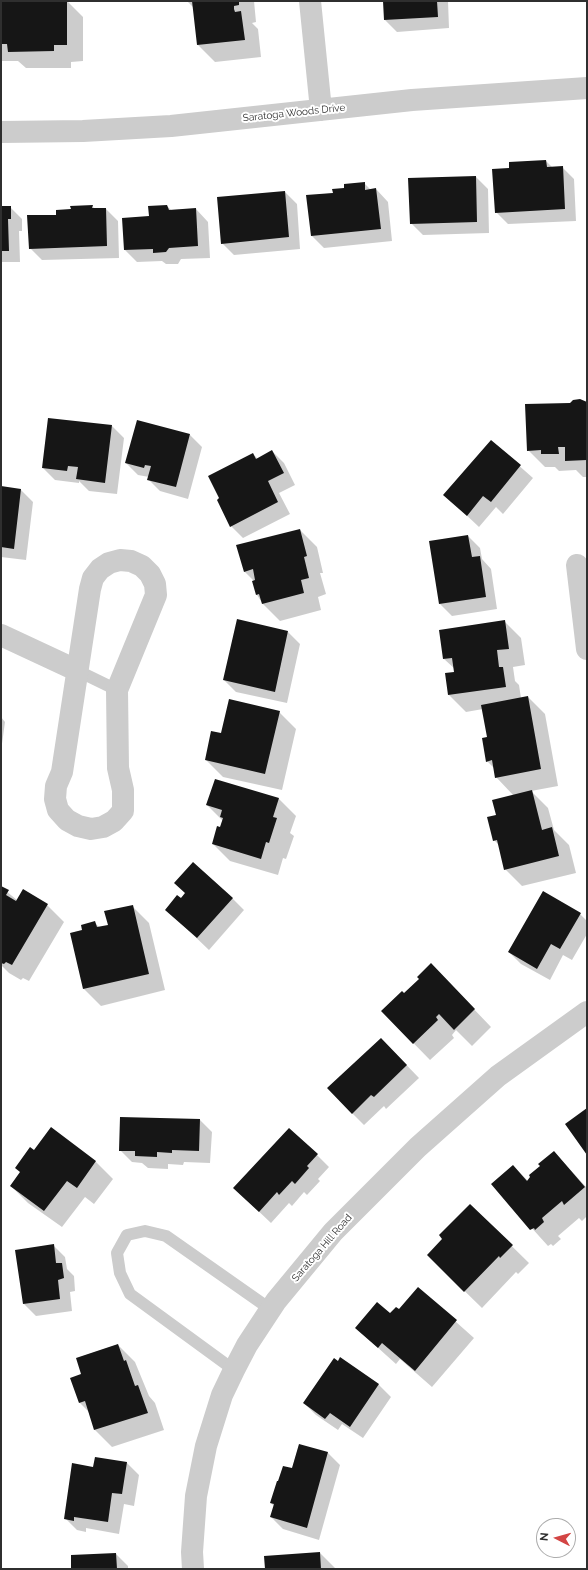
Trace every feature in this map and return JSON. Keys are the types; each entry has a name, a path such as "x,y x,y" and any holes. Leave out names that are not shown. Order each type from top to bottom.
{"street":[{"path":"310,1 321,110"},
{"name":"Saratoga Woods Drive","path":"1,132 84,131 171,126 412,100 587,88"},
{"path":"120,560 131,561 142,566 150,574 155,584 156,595 117,690 118,768 123,790 123,811 114,821 103,827 91,829 78,826 67,820 58,810 55,799 56,786 62,772 76,670 93,578 100,569 109,563 120,560"},
{"path":"577,565 587,649"},
{"path":"1,635 76,670"},
{"name":"Saratoga Hill Road","path":"193,1569 192,1552 196,1496 206,1446 222,1395 247,1345 270,1309 333,1232 418,1147 498,1076 587,1012"}],"lane":[{"path":"76,670 117,690"},
{"path":"234,1370 130,1294 120,1273 117,1253 127,1235 145,1231 166,1236 270,1309"}],"building":[{"path":"1,1 67,1 67,45 54,45 54,51 8,52 7,44 1,44"},
{"path":"192,1 239,1 239,5 234,6 234,9 235,12 241,11 245,40 197,45"},
{"path":"383,1 437,1 438,17 384,20"},
{"path":"546,160 547,167 563,166 565,209 495,213 492,169 509,168 509,162"},
{"path":"476,176 477,222 410,224 408,178"},
{"path":"365,182 365,190 376,188 381,229 311,236 306,195 333,193 332,189 344,188 344,184"},
{"path":"285,191 289,237 221,244 217,197"},
{"path":"93,205 92,208 106,208 107,246 29,249 27,215 56,215 56,210 71,209 70,206"},
{"path":"167,205 169,210 196,208 198,246 169,248 166,252 153,253 153,249 124,250 122,218 149,216 148,206"},
{"path":"1,206 11,206 11,219 8,219 9,251 1,251"},
{"path":"580,399 587,402 587,460 565,461 565,447 558,447 559,454 541,454 541,450 527,451 525,404 570,403 573,400"},
{"path":"48,418 112,425 105,483 76,479 78,467 68,466 67,471 42,468"},
{"path":"137,420 190,434 176,487 147,480 151,466 145,465 144,468 125,463"},
{"path":"491,440 521,465 491,502 483,496 467,516 443,495"},
{"path":"272,450 284,473 268,481 278,502 230,527 217,500 219,498 208,476 253,453 256,459"},
{"path":"1,486 21,489 14,549 1,547"},
{"path":"300,529 307,556 304,557 309,578 301,580 304,593 262,604 259,594 256,595 252,581 255,580 253,569 244,572 236,545"},
{"path":"468,535 472,557 480,556 486,597 439,604 429,541"},
{"path":"237,619 288,631 275,692 223,680"},
{"path":"505,620 509,649 497,650 499,667 503,667 506,687 448,695 445,673 454,672 452,658 443,659 439,630"},
{"path":"528,696 541,769 495,778 492,760 486,762 482,738 487,737 481,705"},
{"path":"229,699 280,711 265,774 205,760 211,731 221,733"},
{"path":"215,779 279,798 273,817 277,818 269,843 266,842 261,859 212,844 217,826 220,827 223,818 220,817 222,810 206,805"},
{"path":"532,790 542,830 552,827 559,856 504,870 497,840 493,841 487,817 496,815 492,800"},
{"path":"193,862 233,898 197,938 165,910 177,895 181,898 185,893 174,883"},
{"path":"1,886 9,890 6,895 16,901 23,889 48,904 12,965 6,962 4,964 1,963"},
{"path":"543,891 581,913 560,949 551,944 537,969 508,952"},
{"path":"133,905 149,974 83,989 70,933 82,930 81,925 95,921 97,927 108,925 104,911"},
{"path":"431,963 475,1009 454,1030 439,1014 436,1017 438,1020 413,1044 381,1011 402,991 404,993 419,979 417,977"},
{"path":"381,1038 407,1065 374,1097 371,1095 352,1114 327,1088"},
{"path":"587,1108 587,1155 565,1124"},
{"path":"120,1117 200,1119 199,1151 172,1150 172,1153 157,1152 157,1157 135,1156 135,1151 119,1151"},
{"path":"51,1127 96,1161 77,1188 67,1181 44,1211 10,1186 20,1172 15,1168 30,1147 34,1150"},
{"path":"289,1128 318,1154 307,1166 309,1168 295,1184 292,1181 279,1195 277,1192 259,1212 233,1188"},
{"path":"554,1151 585,1187 564,1205 562,1201 542,1218 544,1222 535,1230 534,1228 530,1230 491,1184 513,1165 527,1181 530,1177 529,1175 540,1166 538,1164"},
{"path":"470,1204 513,1245 500,1258 499,1256 464,1292 427,1255 442,1239 439,1235"},
{"path":"54,1244 56,1263 62,1263 64,1278 58,1280 60,1299 23,1304 15,1250"},
{"path":"418,1287 457,1320 415,1371 382,1343 378,1348 355,1328 377,1302 390,1313 396,1307 399,1309"},
{"path":"118,1344 124,1361 126,1360 135,1386 138,1385 148,1413 94,1430 85,1401 79,1403 70,1378 81,1374 76,1358"},
{"path":"340,1357 379,1384 350,1427 330,1413 325,1419 303,1403 334,1358 338,1361"},
{"path":"299,1444 328,1452 307,1528 270,1517 274,1504 270,1503 277,1481 283,1466 292,1468"},
{"path":"95,1457 127,1462 122,1494 112,1493 108,1522 74,1517 74,1521 64,1519 72,1463 93,1467"},
{"path":"320,1552 321,1569 265,1569 264,1556"},
{"path":"116,1553 117,1569 71,1569 71,1555"}]}
